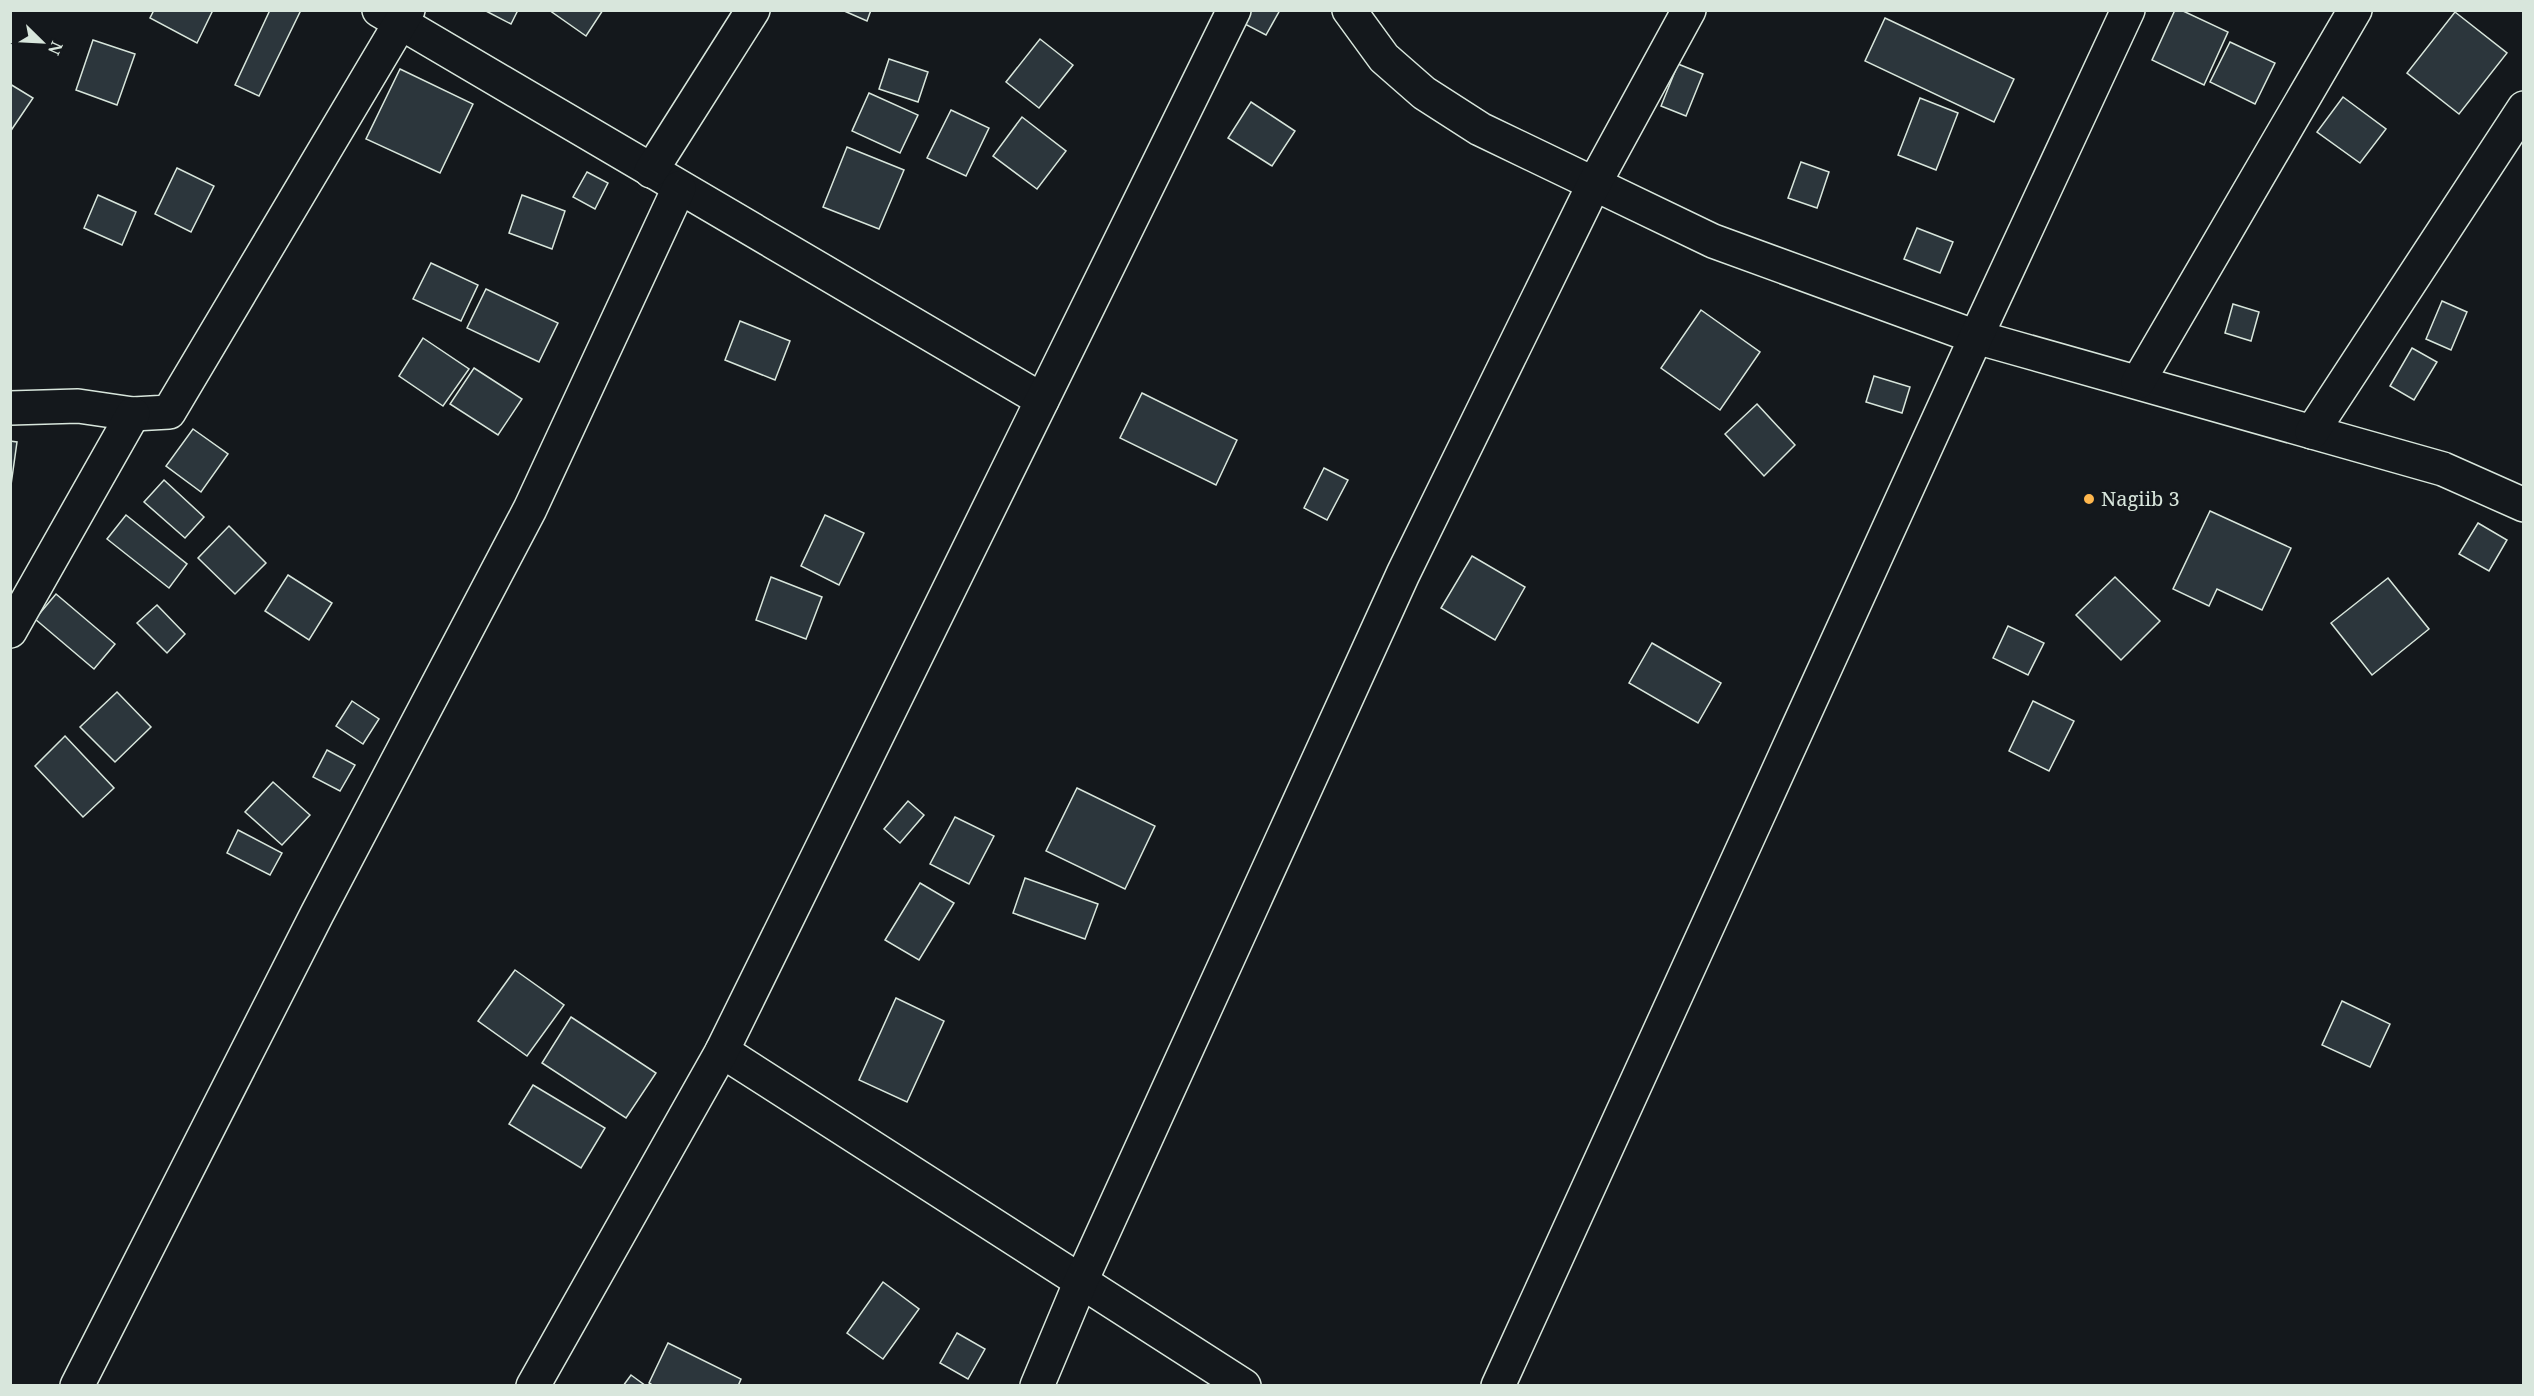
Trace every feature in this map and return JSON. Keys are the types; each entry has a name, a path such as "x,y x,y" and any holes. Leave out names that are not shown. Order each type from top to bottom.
{"street":[{"path":"651,171 753,10"},
{"path":"533,1386 722,1051 1234,10"},
{"path":"1349,10 1384,58 1424,93 1480,129 1713,242 1976,337 2443,469 2523,506"},
{"path":"1037,1386 1081,1281 1403,574 1594,184 1689,10"},
{"path":"1498,1386 1976,337 2128,10"},
{"path":"2138,382 2355,10"},
{"path":"10,408 78,406 133,414 169,412 396,15 679,188 1042,400"},
{"path":"2312,432 2523,108"},
{"path":"77,1386 316,914 530,509 679,188"},
{"path":"10,630 133,414"},
{"path":"722,1051 1244,1386"}],"building":[{"path":"154,10 213,10 197,43 150,18"},
{"path":"270,10 301,10 259,96 235,85"},
{"path":"484,10 518,10 511,24"},
{"path":"549,10 603,10 586,36"},
{"path":"842,10 871,10 867,21"},
{"path":"1248,10 1280,10 1266,35 1241,22"},
{"path":"2175,10 2181,10 2228,32 2204,85 2152,60"},
{"path":"2455,12 2507,53 2459,114 2407,73"},
{"path":"1885,18 2014,79 1994,122 1865,61"},
{"path":"1040,39 1073,65 1039,108 1006,82"},
{"path":"93,40 135,54 117,105 76,90"},
{"path":"2230,42 2275,63 2255,104 2210,82"},
{"path":"889,59 928,72 918,102 879,89"},
{"path":"1678,64 1703,74 1686,116 1661,106"},
{"path":"400,69 473,104 440,173 366,139"},
{"path":"10,84 33,98 10,132"},
{"path":"869,93 918,115 900,153 852,131"},
{"path":"2343,97 2386,129 2360,163 2317,132"},
{"path":"1920,98 1958,113 1936,170 1898,155"},
{"path":"1251,102 1295,131 1272,166 1228,138"},
{"path":"951,110 989,128 966,176 927,158"},
{"path":"1022,117 1066,151 1037,189 993,156"},
{"path":"847,147 904,170 879,229 823,207"},
{"path":"1801,162 1829,172 1817,208 1788,198"},
{"path":"177,168 214,186 191,232 155,214"},
{"path":"587,172 608,183 595,209 573,197"},
{"path":"98,195 136,212 122,245 84,228"},
{"path":"522,195 565,211 552,249 509,233"},
{"path":"1917,228 1953,242 1940,273 1904,259"},
{"path":"431,263 478,285 461,321 413,299"},
{"path":"486,289 558,323 539,362 467,328"},
{"path":"2442,301 2467,312 2451,350 2426,339"},
{"path":"2233,304 2259,312 2251,341 2225,333"},
{"path":"1701,310 1760,352 1720,410 1661,368"},
{"path":"740,321 790,341 775,380 725,360"},
{"path":"423,338 469,369 443,406 399,376"},
{"path":"2412,348 2437,362 2414,400 2390,386"},
{"path":"474,368 522,399 498,435 450,404"},
{"path":"1874,376 1910,387 1902,413 1866,402"},
{"path":"1142,393 1237,440 1216,485 1120,438"},
{"path":"1757,404 1795,445 1764,476 1725,434"},
{"path":"193,429 228,454 201,492 166,466"},
{"path":"10,441 17,442 11,485 10,485"},
{"path":"1324,468 1348,480 1327,520 1304,508"},
{"path":"164,480 204,517 185,538 144,502"},
{"path":"2210,511 2291,548 2262,610 2217,589 2209,606 2173,589"},
{"path":"126,515 187,564 169,588 107,539"},
{"path":"825,515 864,533 839,585 801,566"},
{"path":"2478,523 2507,540 2489,571 2459,554"},
{"path":"229,526 266,563 235,594 198,558"},
{"path":"1472,556 1525,587 1495,640 1441,608"},
{"path":"288,575 332,603 309,640 265,611"},
{"path":"771,577 822,597 806,639 756,620"},
{"path":"2115,577 2160,621 2121,660 2076,615"},
{"path":"2388,578 2429,629 2372,675 2331,623"},
{"path":"56,594 115,644 94,669 35,619"},
{"path":"157,605 185,634 167,653 137,623"},
{"path":"2008,626 2044,643 2028,675 1993,658"},
{"path":"1652,643 1721,683 1698,723 1629,683"},
{"path":"117,692 151,727 115,762 80,727"},
{"path":"352,701 379,719 363,744 336,726"},
{"path":"2033,701 2074,721 2049,771 2009,751"},
{"path":"65,736 114,788 83,817 35,766"},
{"path":"327,750 355,765 340,791 313,777"},
{"path":"273,782 310,815 282,845 245,812"},
{"path":"1077,788 1155,826 1125,889 1046,851"},
{"path":"908,801 924,815 900,843 884,829"},
{"path":"955,817 994,836 969,884 930,864"},
{"path":"238,830 282,853 270,875 227,853"},
{"path":"1025,878 1098,904 1085,939 1013,913"},
{"path":"920,883 954,903 919,960 885,940"},
{"path":"515,970 564,1005 527,1056 478,1021"},
{"path":"896,998 944,1021 907,1102 859,1080"},
{"path":"2342,1001 2390,1024 2370,1067 2322,1045"},
{"path":"571,1017 656,1073 626,1118 542,1063"},
{"path":"533,1085 605,1128 581,1168 509,1124"},
{"path":"883,1282 919,1309 883,1359 847,1333"},
{"path":"957,1333 985,1349 968,1379 940,1363"},
{"path":"668,1343 741,1379 738,1386 654,1386 649,1383"},
{"path":"631,1375 646,1386 623,1386"}],"place":[{"name":"Nagiib 3","path":"2089,499"}]}
